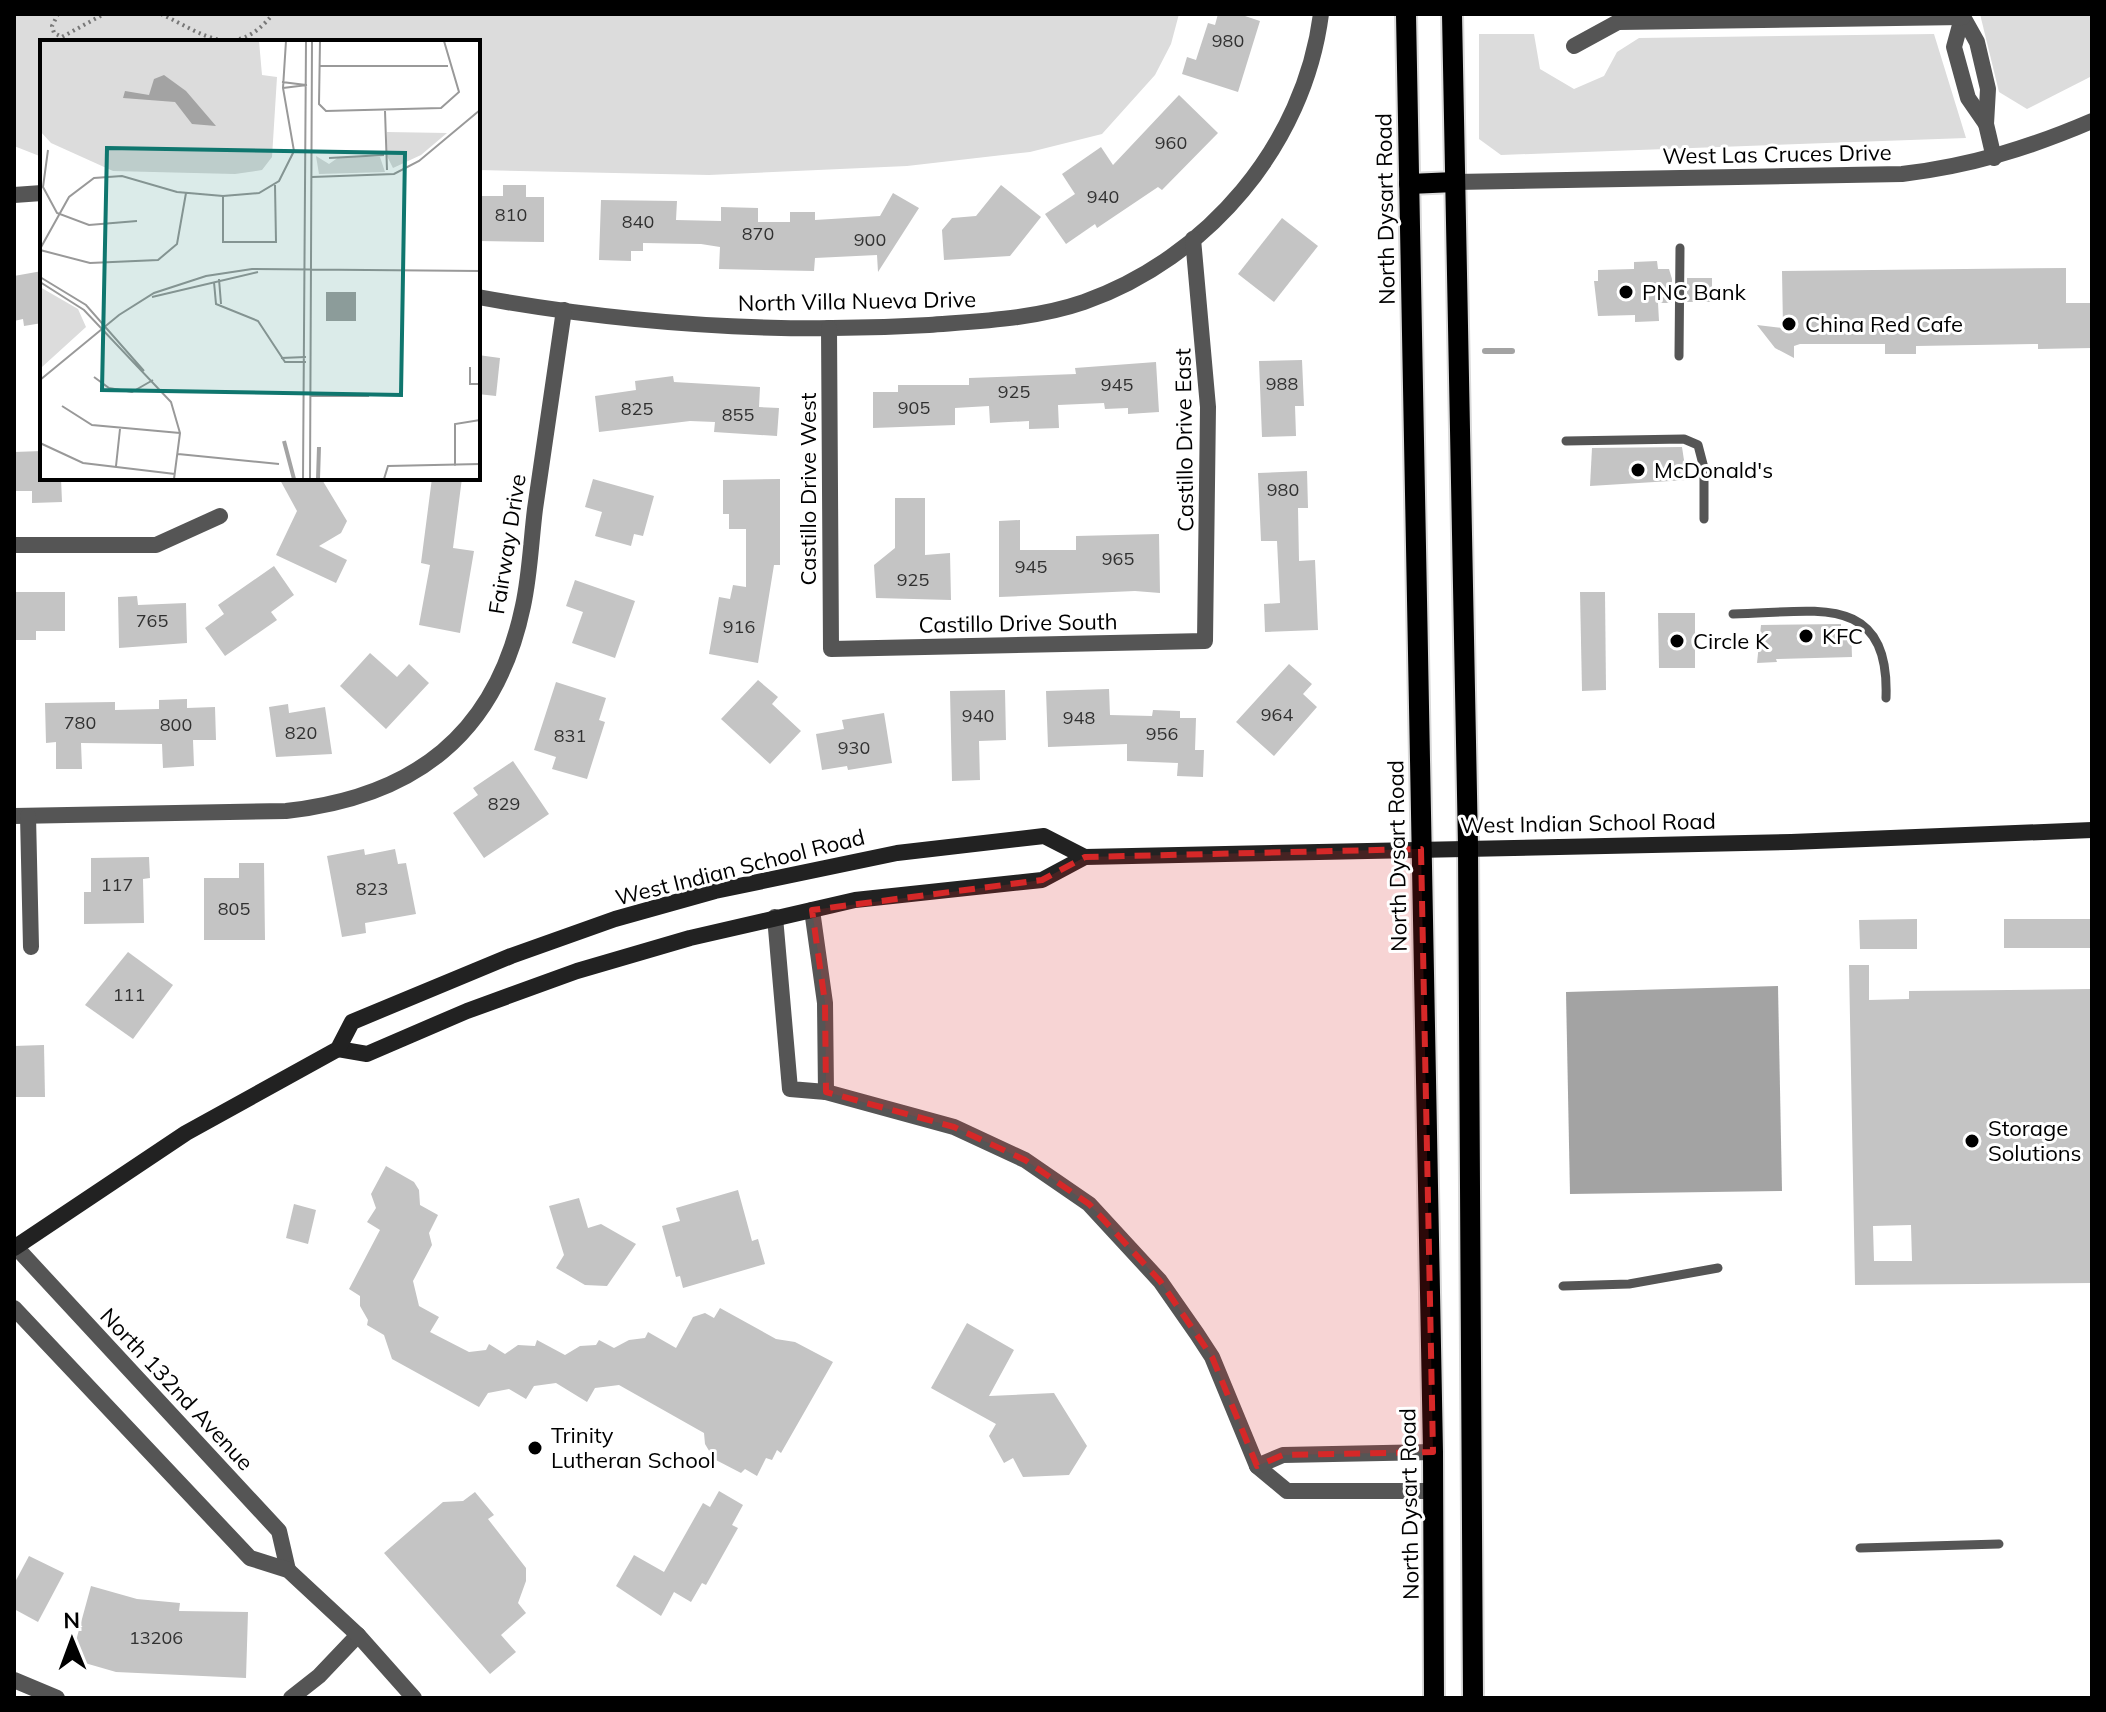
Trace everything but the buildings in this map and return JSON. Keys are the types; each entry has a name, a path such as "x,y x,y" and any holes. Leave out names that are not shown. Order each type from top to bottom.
{"main road":[{"name":"North Dysart Road","path":"1406,14 1433,1452 1434,1698"},
{"path":"1452,14 1468,846 1473,1698"},
{"path":"1409,184 1455,182"},
{"name":"West Indian School Road","path":"338,1049 367,1054 467,1011 577,971 775,917 951,888 1042,880 1085,857 1468,846 1791,842 2092,830"},
{"name":"West Indian School Road","path":"15,1247 186,1133 338,1049 352,1022 451,979 615,919 715,891 897,853 1044,836 1085,857"}],"street":[{"name":"North Villa Nueva Drive","path":"480,297 693,324 829,328 960,323 1047,312 1113,291 1158,266 1193,239 1221,215 1248,184 1280,136 1310,69 1321,14"},
{"path":"1574,46 1618,22 1963,16"},
{"path":"1963,16 1977,42 1988,89 1986,124 1994,158"},
{"path":"1963,16 1954,47 1968,98 1986,124"},
{"path":"1959,65 1981,60"},
{"name":"West Las Cruces Drive","path":"1455,182 1902,174 1957,167 1994,158 2092,121"},
{"path":"14,195 40,193"},
{"name":"Castillo Drive East","path":"1193,239 1209,445 1205,641"},
{"name":"Fairway Drive","path":"21,816 286,811 329,806 426,767 457,741 505,668 523,605 564,310"},
{"name":"Castillo Drive West","path":"829,328 831,649"},
{"path":"14,545 156,545 220,516"},
{"name":"Castillo Drive South","path":"831,649 1205,641"},
{"path":"21,816 31,947"},
{"path":"812,910 825,1003 826,1092"},
{"path":"775,917 790,1089 826,1092 954,1127 1025,1160 1089,1204 1160,1281 1212,1357 1257,1466 1287,1491 1433,1491"},
{"name":"North 132nd Avenue","path":"15,1247 279,1531 288,1570"},
{"path":"14,1308 250,1558 288,1570 358,1635 414,1698"},
{"path":"1257,1466 1283,1455 1433,1452"},
{"path":"291,1698 358,1635"},
{"path":"14,1680 57,1698"}],"lane":[{"path":"1679,356 1680,248"},
{"path":"1566,441 1684,439 1698,445 1704,468 1704,519"},
{"path":"1733,614 1835,613 1863,622 1880,648 1886,698"},
{"path":"1563,1286 1629,1284 1718,1268"},
{"path":"1860,1548 1999,1544"}],"path":[{"path":"58,14 52,26 54,33 62,37 104,14"},
{"path":"92,21 98,14"},
{"path":"161,14 209,39 218,40"},
{"path":"230,40 252,34 273,14"}],"highlighted area":[{"path":"1421,849 1433,1452 1283,1455 1257,1466 1212,1357 1160,1281 1089,1204 1025,1160 954,1127 826,1092 825,1003 812,910 1042,880 1085,857"}],"shaded area":[{"path":"14,14 1179,14 1171,44 1155,75 1102,134 1030,152 907,166 709,175 480,170 480,40 40,40 40,156 14,146"},
{"path":"1980,14 2092,14 2092,76 2027,109 1999,92"},
{"path":"1479,34 1534,34 1540,69 1574,89 1604,76 1617,52 1639,38 1934,34 1966,138 1501,155 1479,139"},
{"path":"1778,986 1782,1191 1570,1194 1566,992"}],"waterway":[{"path":"1485,351 1512,351"}],"place":[{"name":"PNC Bank","path":"1626,292"},
{"name":"China Red Cafe","path":"1789,324"},
{"name":"McDonald's","path":"1638,470"},
{"name":"KFC","path":"1806,636"},
{"name":"Circle K","path":"1677,641"},
{"name":"Storage Solutions","path":"1972,1141"},
{"name":"Trinity Lutheran School","path":"535,1448"}]}
